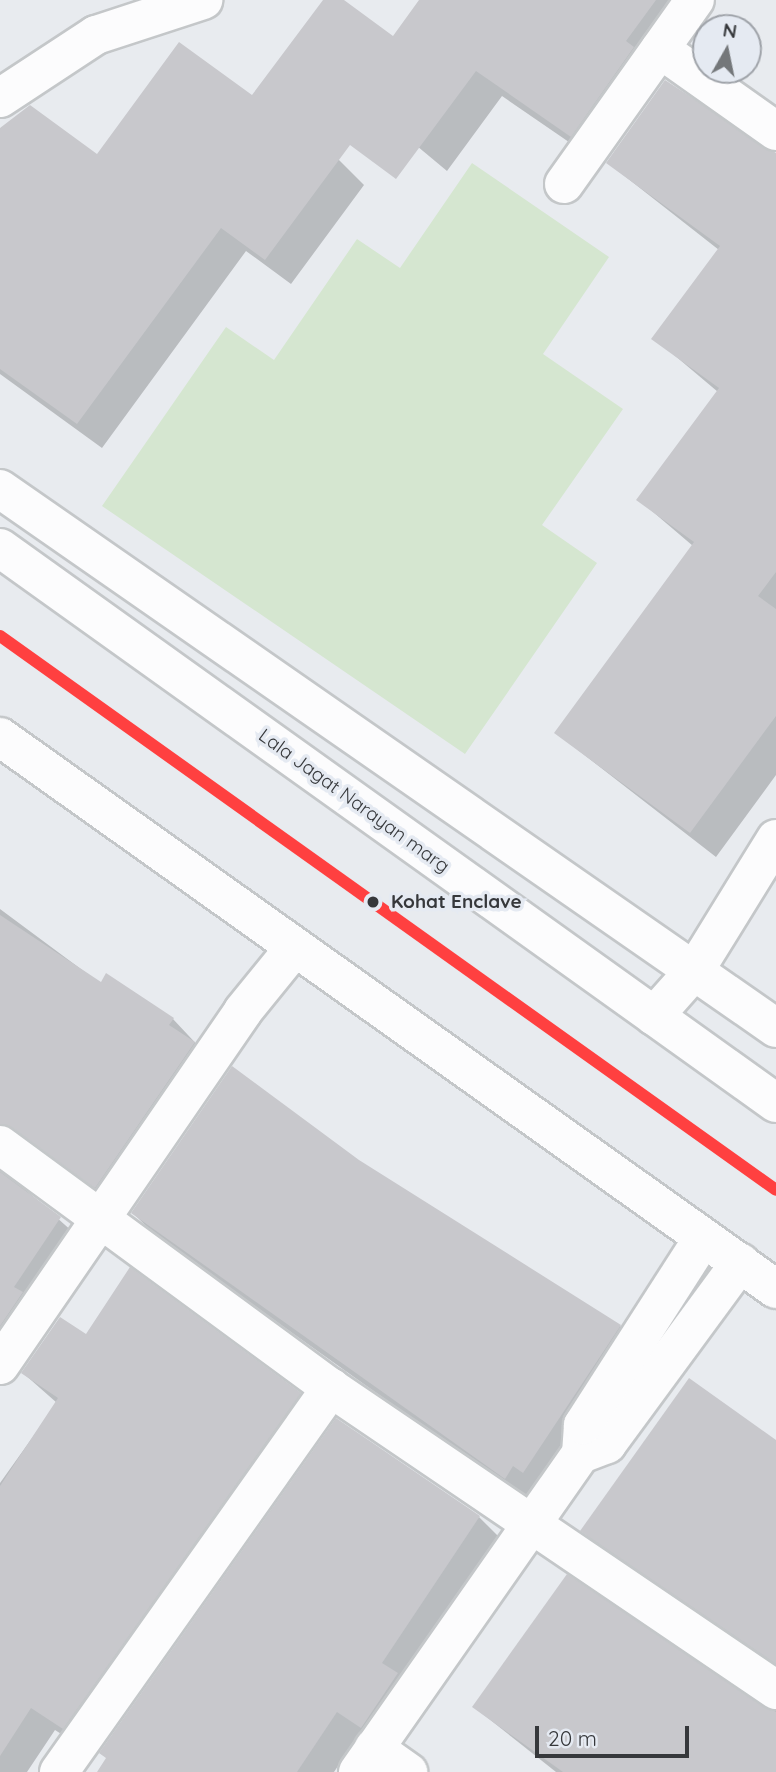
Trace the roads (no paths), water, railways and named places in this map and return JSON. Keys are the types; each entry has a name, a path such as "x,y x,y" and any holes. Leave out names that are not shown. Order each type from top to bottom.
{"street":[{"path":"0,97 142,8 203,0"},
{"path":"564,184 695,0"},
{"path":"660,49 776,131"},
{"path":"0,489 776,1028"},
{"name":"Lala Jagat Narayan marg","path":"0,548 776,1103"},
{"path":"0,737 776,1289"},
{"path":"654,1016 695,970 776,839"},
{"path":"0,1365 243,1010 295,947"},
{"path":"0,1145 331,1388 534,1522 776,1690"},
{"path":"408,1772 366,1760 581,1454 583,1424 704,1238"},
{"path":"581,1454 607,1444 740,1263"},
{"path":"59,1772 331,1388"}],"place":[{"name":"Kohat Enclave","path":"373,902"}]}
